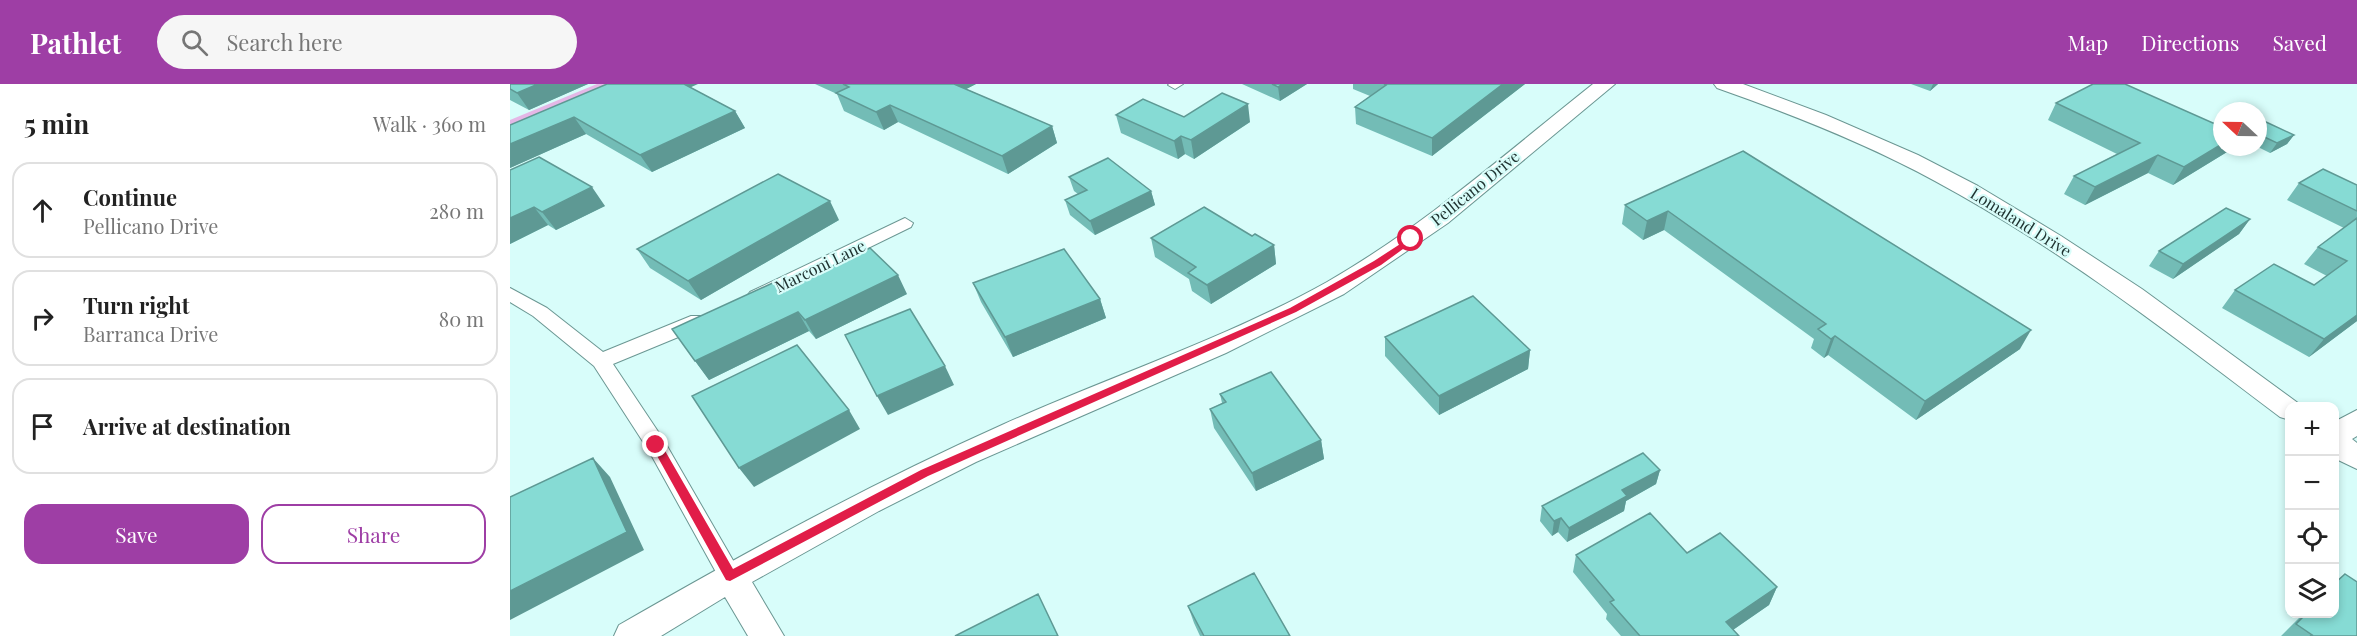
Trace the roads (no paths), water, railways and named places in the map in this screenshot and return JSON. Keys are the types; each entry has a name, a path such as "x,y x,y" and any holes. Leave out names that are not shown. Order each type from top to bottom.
{"street":[{"name":"Pellicano Drive","path":"631,636 730,576 924,473 1239,335 1333,289 1411,239 1605,84"},
{"name":"Lomaland Drive","path":"1724,84 1869,139 1970,191 2098,271 2285,407"},
{"name":"Marconi Lane","path":"742,302 904,224"},
{"path":"510,294 540,312 601,361 656,445 730,576 767,636"},
{"path":"601,361 713,315"},
{"path":"2339,434 2357,421"},
{"path":"2339,445 2357,458"}]}
